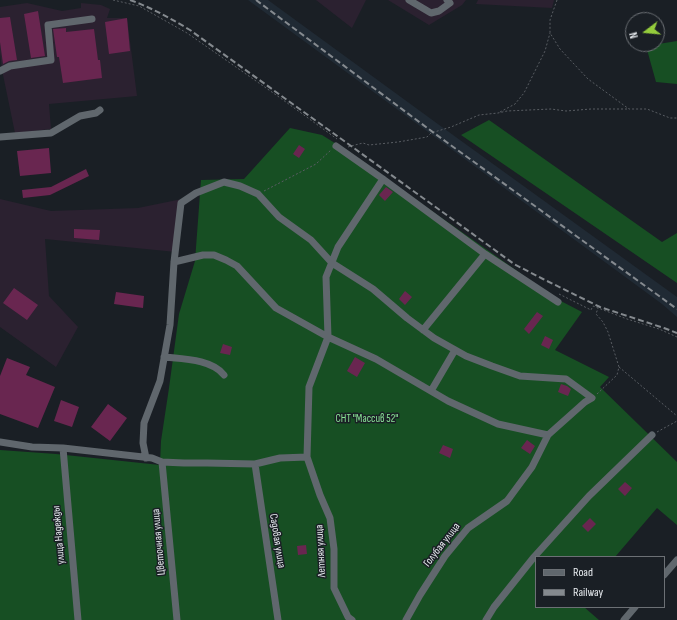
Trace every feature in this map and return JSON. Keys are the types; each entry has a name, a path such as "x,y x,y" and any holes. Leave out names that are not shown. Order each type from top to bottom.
{"lane":[{"path":"409,0 431,13 439,11 450,3 447,0"},
{"path":"0,71 10,66 51,60 48,25 92,19"},
{"path":"0,137 51,133 80,116 96,113 100,110"},
{"path":"339,144 383,179 485,254 558,302"},
{"path":"0,442 32,447 62,448 152,458 162,462 254,464 280,458 306,457 309,387 328,337 326,277 338,247 383,179"},
{"path":"146,458 143,443 144,423 160,381 170,325 174,262 181,203 196,193 224,182 240,186 258,194 279,217 311,240 332,262 373,290 434,338 466,356 520,376 566,380 592,398 548,435 498,424 448,400 376,359 328,337 276,308 237,266 226,260 214,255 174,262"},
{"path":"423,330 485,254"},
{"path":"431,391 455,350"},
{"path":"164,357 203,362 222,372 224,375"},
{"name":"Голубая улица","path":"406,620 445,556 468,528 507,501 532,467 548,435"},
{"path":"486,620 534,557 584,501 652,435"},
{"name":"улица Надежды","path":"62,448 78,620"},
{"name":"Летняя улица","path":"306,457 330,518 334,549 334,588 348,617 352,620"},
{"name":"Цветочная улица","path":"162,462 177,620"},
{"name":"Садовая улица","path":"254,464 278,620"},
{"path":"665,574 677,560"},
{"path":"624,620 635,608"}],"path":[{"path":"113,0 139,6 187,33 278,97 339,144 338,145 348,147 363,143 369,145 428,137 431,133 451,127 479,115 507,111 551,109 566,111 591,109 647,109 670,118 677,118"},
{"path":"498,113 515,104 524,93 545,51 550,33 550,20 557,0"},
{"path":"550,33 560,49 588,79 629,109"},
{"path":"258,194 316,164 339,144"},
{"path":"558,294 591,310 593,306 659,329 677,337"},
{"path":"592,398 617,375 619,367 608,332 603,322 596,314 598,308"},
{"path":"619,367 677,416"},
{"path":"652,435 677,421"}],"shaded area":[{"path":"248,0 268,0 677,297 677,317 662,304"},
{"path":"316,0 366,0 352,28"},
{"path":"388,0 466,0 462,5 429,25"},
{"path":"478,0 554,0 552,8 476,4"},
{"path":"27,3 62,11 81,8 81,3 101,5 110,9 107,18 127,18 137,96 49,104 51,129 15,133 2,70 0,53 0,7"},
{"path":"0,199 51,211 138,208 182,199 176,252 45,239 49,296 78,327 56,367 0,327"}],"green space":[{"path":"677,41 677,84 656,82 648,52 665,52 665,43"},
{"path":"489,120 662,242 677,233 677,283 461,135"},
{"name":"СНТ \"Массив 52\"","path":"290,128 322,135 557,299 582,312 555,350 609,377 600,387 677,462 677,525 657,508 616,556 535,556 535,608 585,608 599,620 0,620 0,450 56,454 160,465 161,441 179,314 195,261 201,180 244,179"}],"building":[{"path":"38,11 45,56 31,58 24,14"},
{"path":"10,17 17,60 9,61 3,64 0,42 0,18"},
{"path":"127,18 130,51 109,54 105,22"},
{"path":"66,28 66,32 94,29 102,78 63,83 53,29"},
{"path":"299,145 305,149 299,158 293,154"},
{"path":"49,148 51,173 20,176 17,151"},
{"path":"86,169 89,176 50,195 23,198 22,190 51,187"},
{"path":"386,187 393,192 385,201 379,195"},
{"path":"74,229 100,230 99,240 74,238"},
{"path":"14,288 38,305 27,320 3,303"},
{"path":"405,291 412,297 405,305 399,299"},
{"path":"116,292 144,296 143,308 114,304"},
{"path":"537,312 543,316 529,334 524,329"},
{"path":"545,336 553,340 549,349 541,345"},
{"path":"223,344 232,347 230,355 220,353"},
{"path":"355,357 365,363 357,377 347,371"},
{"path":"7,358 30,367 26,375 55,387 38,428 0,414 0,376"},
{"path":"561,384 571,389 568,396 558,392"},
{"path":"61,400 79,407 72,427 54,421"},
{"path":"108,404 127,418 110,441 91,427"},
{"path":"527,440 535,446 530,454 521,448"},
{"path":"443,445 453,449 450,458 439,453"},
{"path":"625,482 632,488 625,496 618,489"},
{"path":"590,518 596,524 588,532 582,526"},
{"path":"306,545 307,554 298,555 297,546"}],"railway":[{"path":"130,0 146,6 190,30 514,264 600,307 677,333"},
{"path":"256,0 434,133 677,309"}]}
